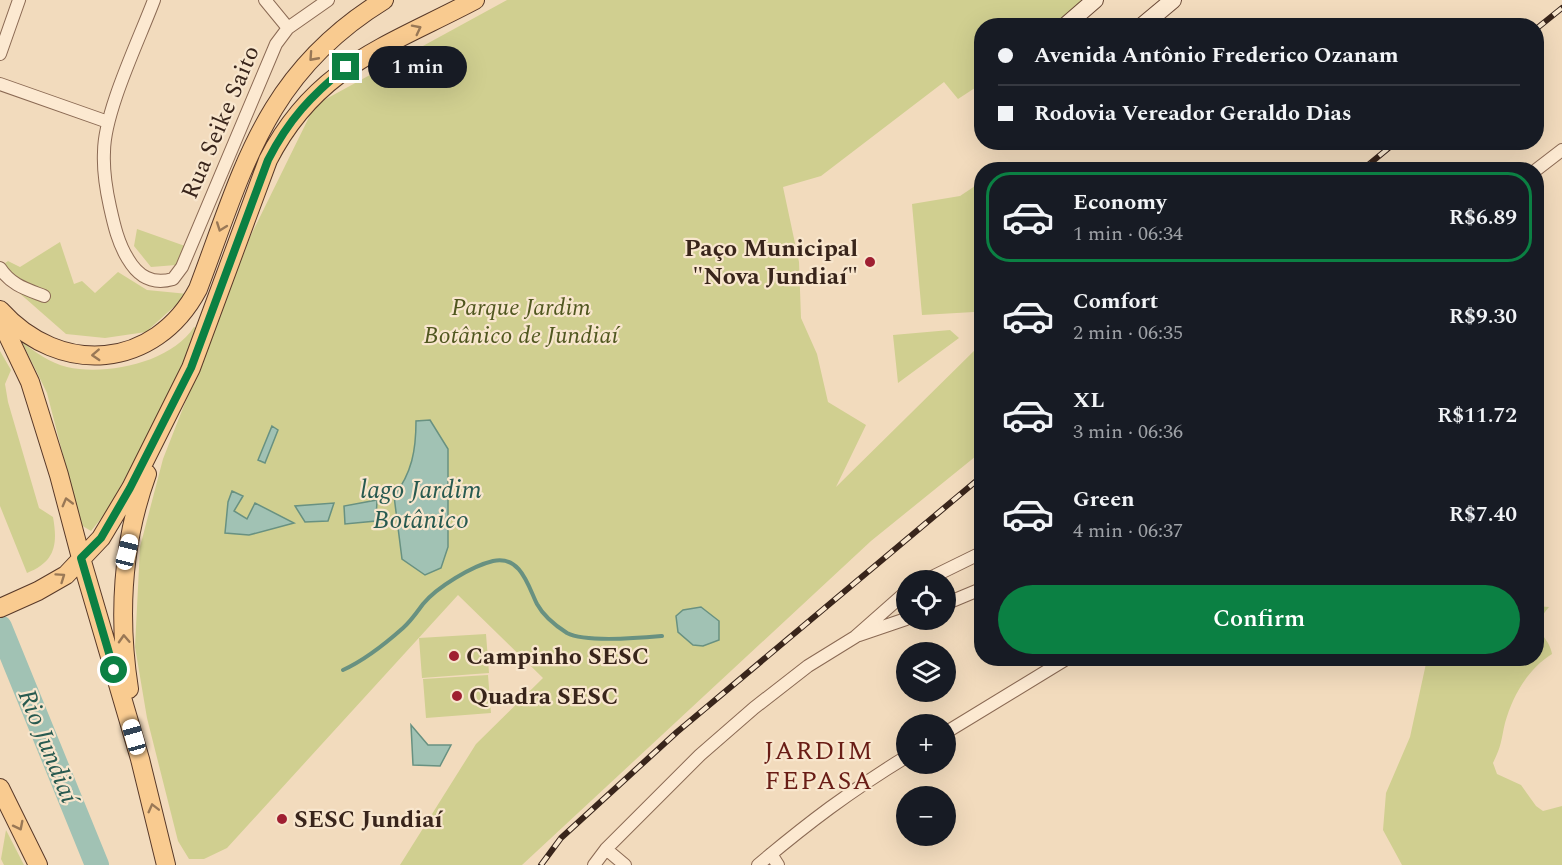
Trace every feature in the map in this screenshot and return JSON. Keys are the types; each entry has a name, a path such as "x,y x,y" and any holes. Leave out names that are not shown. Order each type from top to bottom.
{"main road":[{"path":"356,18 366,0"},
{"path":"0,310 12,324 39,343 83,356 119,353 136,348 165,330 188,308 198,289 246,162 261,127 277,101 330,38 384,0"},
{"path":"0,608 66,575 101,538 159,433 191,368 253,200 282,132 301,107 346,67 454,5 475,0"},
{"path":"0,319 30,382 59,475 140,759 166,865"},
{"path":"140,759 126,674 124,582 133,526 159,433"},
{"path":"0,788 38,865"}],"street":[{"path":"0,54 19,0"},
{"path":"0,84 108,122 154,0"},
{"path":"266,0 288,28"},
{"name":"Rua Seike Saito","path":"108,122 104,150 105,186 114,228 121,245 138,274 157,282 173,279 188,252 276,44 288,28 328,0"},
{"path":"1074,18 1095,0"},
{"path":"1152,18 1173,0"},
{"path":"1544,164 1562,150"},
{"path":"0,268 6,278 20,287 44,296"},
{"path":"946,570 974,556"},
{"path":"956,599 974,592"},
{"path":"594,865 606,849 700,755 754,708 808,666 855,637 896,598"},
{"path":"855,637 896,623"},
{"path":"956,726 1055,666"},
{"path":"758,865 807,822 854,788 896,763"},
{"path":"606,849 625,865"},
{"path":"771,854 778,865"}],"green space":[{"name":"Parque Jardim Botânico de Jundiaí","path":"507,0 1083,0 1062,18 974,18 974,89 958,99 944,82 821,176 783,187 799,262 801,318 817,354 828,402 866,425 836,487 974,351 974,458 871,541 522,865 400,865 476,744 543,678 458,595 227,848 204,859 189,859 178,841 147,718 135,647 140,547 163,459 250,237 315,105"},
{"path":"974,187 974,312 922,315 912,204 960,196"},
{"path":"137,229 185,246 176,265 151,267 134,246"},
{"path":"60,242 74,284 82,281 95,293 118,272 147,290 188,294 146,332 105,338 66,334 9,284 0,267 8,261 20,267"},
{"path":"194,327 199,329 143,445 107,511 91,531 81,525 47,393 22,342 55,363 67,367 100,370 136,364 154,358 170,350"},
{"path":"950,330 959,338 898,383 893,335"},
{"path":"0,351 11,370 5,384 8,402 39,508 53,517 55,536 49,558 44,564 27,573 0,506"},
{"name":"Campinho SESC","path":"486,634 489,673 422,678 419,638"},
{"path":"1544,637 1550,647 1552,654 1544,659"},
{"path":"1425,666 1537,666 1517,693 1508,713 1500,747 1493,763 1497,774 1521,785 1536,806 1543,811 1562,806 1562,865 1402,865 1383,830 1386,793 1410,737"},
{"name":"Quadra SESC","path":"488,675 491,713 426,718 423,679"},
{"path":"6,830 24,865 4,865 1,859"}],"water":[{"name":"lago Jardim Botânico","path":"430,420 448,449 448,547 441,568 425,575 402,559 394,496 405,479 412,461 416,421"},
{"path":"272,426 278,430 265,463 258,460"},
{"path":"232,491 243,496 234,511 247,519 255,503 294,523 249,535 225,533 228,502"},
{"path":"377,500 376,521 345,524 344,506"},
{"path":"334,503 328,521 305,522 295,506"},
{"path":"701,607 719,621 719,640 703,646 693,645 678,632 676,616 683,610"},
{"path":"411,725 428,745 451,745 440,766 413,765"}],"waterway":[{"path":"343,670 367,657 389,640 409,622 429,597 446,584 475,567 493,561 503,560 517,567 527,581 540,608 550,620 567,633 600,639 662,636"},
{"name":"Rio Jundiaí","path":"0,627 97,865"}],"railway":[{"path":"1544,23 1562,8"},
{"path":"1372,162 1386,150"},
{"path":"541,865 561,838 677,732 974,483"}],"place":[{"name":"Paço Municipal \"Nova Jundiaí\"","path":"870,262"},
{"name":"Campinho SESC","path":"454,656"},
{"name":"Quadra SESC","path":"457,696"},
{"name":"SESC Jundiaí","path":"282,819"}],"district":[{"name":"JARDIM FEPASA","path":"819,765"}],"route":[{"path":"114,670 81,558 101,538 130,488 191,368 268,160 282,132 301,107 346,67"}]}
